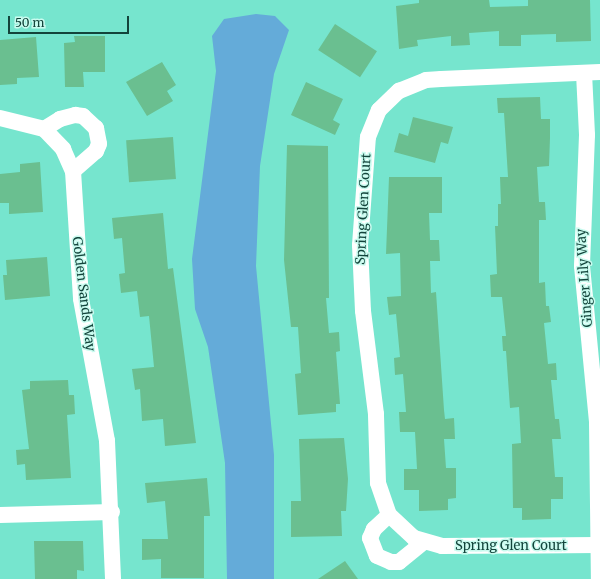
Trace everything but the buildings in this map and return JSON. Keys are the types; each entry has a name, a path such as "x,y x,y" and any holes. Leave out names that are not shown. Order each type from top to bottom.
{"street":[{"name":"Spring Glen Court","path":"598,545 461,546 424,542 403,531 389,515 378,483 375,407 361,269 362,186 372,122 388,99 399,91 426,80 600,72"},
{"name":"Ginger Lily Way","path":"584,73 587,135 582,260 597,423 599,579"},
{"path":"44,130 60,119 75,115 83,116 96,128 99,136 96,151 73,171"},
{"name":"Golden Sands Way","path":"0,118 44,130 63,149 73,171 80,299 107,441 112,512 113,579"},
{"path":"0,514 112,512"},
{"path":"389,515 371,533 370,544 377,556 391,562 399,562 424,542"}],"water":[{"path":"256,14 275,16 289,30 274,74 260,166 256,266 274,455 274,579 227,579 225,463 208,347 195,309 192,259 216,71 212,36 224,19"}]}
